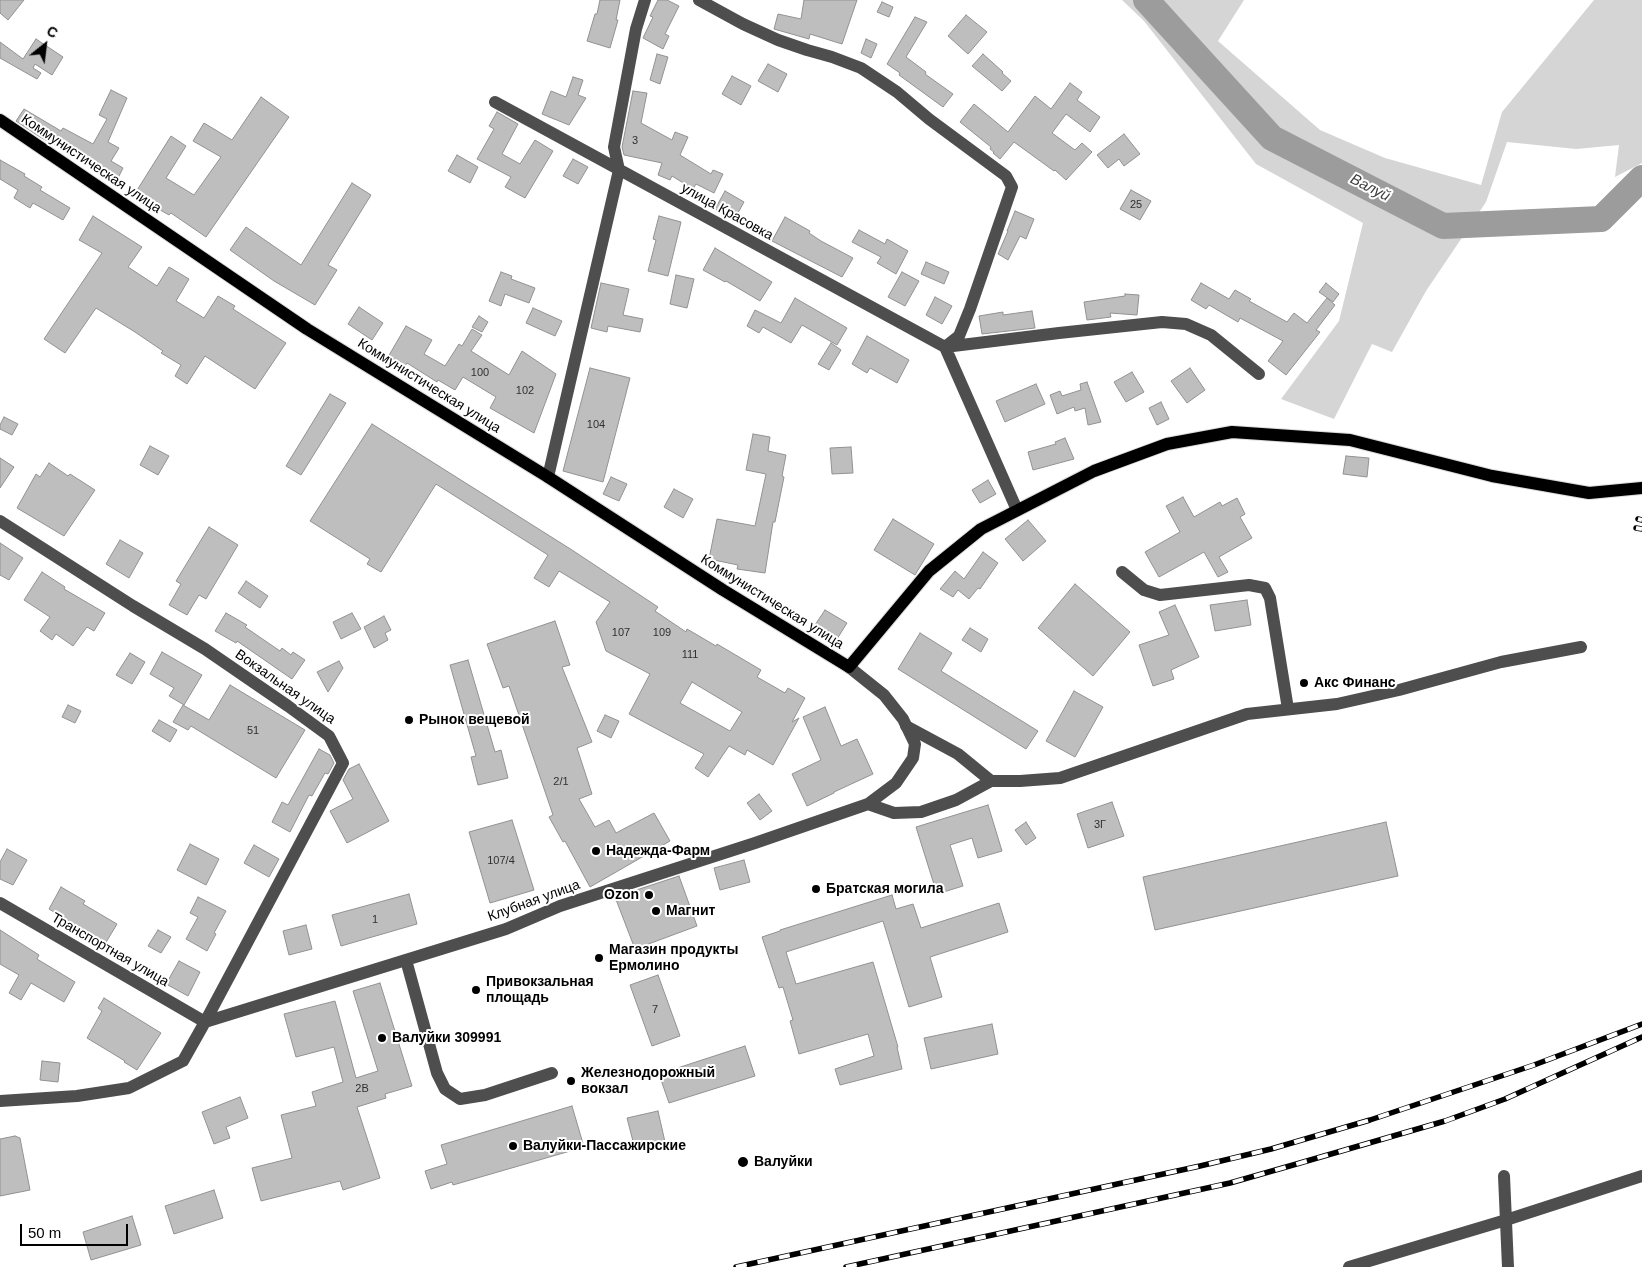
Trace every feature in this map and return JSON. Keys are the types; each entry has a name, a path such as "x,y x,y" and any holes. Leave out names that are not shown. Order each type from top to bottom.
{"main road":[{"name":"Коммунистическая улица","path":"0,120 308,329 548,477 722,590 849,667"},
{"path":"849,667 929,571 981,529 1094,471 1167,444 1232,432 1350,440 1492,476 1589,494 1642,488"}],"street":[{"path":"548,477 619,170 614,147 636,29 645,0"},
{"path":"699,0 743,24 778,40 832,56 861,68 897,92 929,119 1006,176 1012,187 970,309 959,336 945,347"},
{"name":"улица Красовка","path":"495,102 945,347"},
{"path":"945,347 1162,322 1186,324 1212,336 1259,374"},
{"path":"945,347 1018,510"},
{"name":"Вокзальная улица","path":"0,522 205,649 288,706 329,736 343,763 205,1022"},
{"path":"1122,572 1144,590 1160,594 1249,585 1265,588 1270,598 1288,709"},
{"path":"868,804 894,813 921,812 956,800 991,781 1020,782 1060,778 1247,714 1346,702 1399,690 1501,662 1581,647"},
{"name":"Клубная улица","path":"205,1022 506,929 560,906 868,804 896,783 913,758 915,744 903,719 884,695 849,667"},
{"path":"906,726 958,754 991,781"},
{"name":"Транспортная улица","path":"0,903 205,1022"},
{"path":"406,960 438,1073 445,1089 460,1099 485,1095 552,1073"},
{"path":"0,1101 77,1096 129,1088 182,1061 205,1022"},
{"path":"1504,1176 1508,1267"},
{"path":"1349,1267 1506,1220 1642,1176"}],"shaded area":[{"path":"1122,0 1244,0 1218,41 1320,130 1385,158 1481,185 1502,112 1594,0 1642,0 1642,163 1615,177 1619,145 1576,149 1507,142 1486,202 1426,291 1392,352 1372,344 1334,419 1281,399 1339,321 1363,223 1256,164 1144,21"}],"building":[{"path":"0,0 24,0 8,20 0,13"},
{"path":"600,0 620,0 616,20 618,20 610,48 587,41"},
{"path":"658,0 667,0 679,6 665,34 669,36 663,49 643,38 653,17 650,16"},
{"path":"804,0 857,0 842,44 810,34 809,39 774,29 778,14 801,19"},
{"path":"882,2 893,7 889,17 877,12"},
{"path":"966,15 987,32 968,54 948,36"},
{"path":"915,17 927,22 906,57 926,72 925,74 953,94 943,107 887,64"},
{"path":"36,39 63,57 52,75 35,64 33,68 41,73 37,79 0,58 0,42 23,59"},
{"path":"866,39 877,44 871,58 861,53"},
{"path":"657,54 668,57 660,84 650,80"},
{"path":"983,54 1011,81 1002,91 972,66"},
{"path":"768,64 787,74 778,92 758,81"},
{"path":"732,76 751,86 741,105 722,94"},
{"path":"573,77 583,80 578,95 586,98 569,125 542,114 551,91 566,97"},
{"path":"1070,83 1082,92 1077,100 1100,117 1090,132 1066,114 1052,133 1075,150 1082,143 1092,152 1066,180 1055,170 1014,142 1000,159 990,149 991,147 960,122 974,104 1008,132 1035,96 1051,109"},
{"path":"111,90 127,98 108,142 119,148 111,161 123,168 118,178 74,153 73,155 40,137 16,121 24,109 61,131 63,128 93,144 107,119 99,115"},
{"path":"633,91 647,93 641,123 672,140 675,132 688,137 680,155 711,174 713,170 723,174 714,193 696,184 693,189 672,176 670,180 658,175 662,163 624,155 622,147"},
{"path":"261,97 289,117 206,237 171,213 169,215 134,195 171,136 186,146 166,178 194,195 221,157 193,141 204,123 232,140"},
{"path":"497,112 518,124 502,154 520,164 535,140 553,151 525,198 505,187 511,177 477,159 494,129 489,126"},
{"path":"1124,134 1140,154 1124,166 1119,159 1108,168 1097,155"},
{"path":"457,155 478,167 470,183 448,171"},
{"path":"573,159 588,167 578,184 563,176"},
{"path":"0,160 25,174 24,176 42,187 40,190 70,208 63,220 33,203 30,208 14,198 18,190 0,179"},
{"path":"352,183 371,195 328,265 337,270 315,305 274,281 230,250 246,227 301,265"},
{"path":"1131,190 1151,201 1140,220 1120,209"},
{"path":"725,191 744,202 734,220 715,209"},
{"path":"1015,211 1034,219 1026,239 1020,236 1008,260 998,254"},
{"path":"93,216 142,247 128,267 157,286 169,267 189,279 176,301 204,318 218,296 235,306 233,309 286,343 255,389 205,356 187,384 175,376 181,365 161,353 163,351 135,332 96,308 65,353 44,339 102,253 79,240"},
{"path":"659,216 681,222 668,276 648,271 656,240 653,239"},
{"path":"785,217 810,231 809,233 821,241 853,258 842,277 772,241"},
{"path":"859,230 885,244 887,239 908,251 896,274 877,263 881,257 852,242"},
{"path":"715,248 772,282 760,301 703,270"},
{"path":"926,262 949,272 944,284 921,274"},
{"path":"501,272 512,276 511,279 535,288 529,303 505,294 501,306 489,301"},
{"path":"902,272 919,281 905,306 888,297"},
{"path":"676,275 694,279 687,308 670,304"},
{"path":"601,283 629,289 623,315 643,319 640,332 608,326 607,332 591,328"},
{"path":"1201,283 1229,299 1235,290 1251,299 1249,301 1287,322 1294,313 1307,323 1327,298 1335,305 1316,330 1320,332 1286,375 1268,361 1283,341 1240,318 1238,322 1209,305 1206,309 1191,300"},
{"path":"1326,283 1339,294 1333,302 1319,292"},
{"path":"1125,294 1139,295 1137,315 1110,313 1111,317 1087,320 1084,302 1125,296"},
{"path":"935,297 952,306 942,324 926,315"},
{"path":"795,298 847,328 837,345 802,325 791,343 763,327 759,333 747,326 755,310 781,323"},
{"path":"359,307 383,323 372,340 348,324"},
{"path":"533,308 562,321 555,336 526,323"},
{"path":"1032,311 1035,328 982,334 979,316 1003,312 1003,315"},
{"path":"479,316 488,322 482,332 472,327"},
{"path":"406,326 432,340 424,354 445,366 459,344 462,346 472,329 482,335 471,351 509,375 522,351 556,374 534,433 490,408 496,397 463,377 455,390 438,380 437,382 407,363 405,366 388,357"},
{"path":"867,336 909,360 897,383 870,368 867,373 852,364"},
{"path":"831,343 841,350 829,370 818,364"},
{"path":"590,368 630,378 603,482 563,471"},
{"path":"1190,368 1205,390 1187,403 1171,381"},
{"path":"1132,372 1144,392 1126,402 1114,382"},
{"path":"1087,382 1101,422 1088,425 1085,408 1075,411 1074,407 1057,414 1050,395 1060,391 1062,396 1081,390 1080,384"},
{"path":"1036,384 1045,404 1005,422 996,401"},
{"path":"330,394 346,403 301,475 286,466"},
{"path":"1161,402 1169,419 1157,425 1149,408"},
{"path":"4,417 18,424 12,435 0,429"},
{"path":"372,424 572,550 658,607 655,611 686,632 687,629 716,646 717,644 761,670 757,677 785,693 788,688 805,698 792,722 799,718 773,765 747,750 745,755 729,746 708,777 695,768 704,754 629,714 650,674 606,651 596,622 610,602 559,571 549,587 534,578 548,555 436,484 381,572 367,564 370,559 310,521","holes":["692,682 742,712 730,731 680,703"]},
{"path":"753,434 770,437 768,451 786,455 782,476 784,477 775,522 773,522 765,573 737,569 738,565 709,559 717,519 755,526 766,474 746,470"},
{"path":"1065,438 1074,459 1033,470 1028,452 1056,444 1055,442"},
{"path":"150,446 169,456 158,475 140,465"},
{"path":"851,447 853,473 832,474 830,448"},
{"path":"1346,456 1369,458 1367,477 1343,474"},
{"path":"0,458 14,467 0,488"},
{"path":"49,463 68,476 70,474 95,490 64,536 17,508 36,474 40,477"},
{"path":"611,477 627,484 619,501 603,494"},
{"path":"988,480 996,494 980,503 972,490"},
{"path":"674,489 693,499 683,518 664,507"},
{"path":"1183,497 1194,517 1220,502 1222,506 1237,498 1245,514 1240,517 1252,538 1219,557 1228,572 1218,577 1204,552 1159,577 1145,552 1180,532 1166,506"},
{"path":"893,519 934,544 915,575 874,550"},
{"path":"1028,520 1046,541 1023,561 1005,539"},
{"path":"209,527 238,545 206,599 199,595 187,615 169,605 181,584 176,581"},
{"path":"120,540 143,553 129,578 106,564"},
{"path":"0,543 23,558 9,580 0,575"},
{"path":"983,552 998,563 980,589 978,588 969,599 958,590 953,597 940,589 955,571 964,579"},
{"path":"42,572 65,587 64,589 105,613 94,631 87,627 73,646 56,634 52,640 40,631 50,617 24,600"},
{"path":"246,581 268,596 260,608 238,593"},
{"path":"1075,584 1130,632 1093,676 1038,628"},
{"path":"1247,600 1251,625 1215,631 1210,605"},
{"path":"1175,605 1199,657 1171,670 1174,679 1153,686 1139,645 1169,635 1159,612"},
{"path":"825,610 847,623 837,639 815,625"},
{"path":"226,613 247,625 245,627 280,651 282,648 291,655 293,652 305,660 292,679 237,641 236,643 215,631"},
{"path":"352,613 361,629 341,639 333,622"},
{"path":"384,616 391,630 385,633 388,640 374,648 364,627"},
{"path":"555,621 570,665 562,667 592,742 577,748 592,794 579,799 595,827 609,820 616,833 654,813 670,841 590,887 565,841 563,842 549,817 553,815 509,686 503,688 487,644"},
{"path":"970,628 988,639 981,652 962,640"},
{"path":"920,633 952,653 941,671 1038,731 1026,749 898,669"},
{"path":"162,652 202,675 184,705 169,696 174,688 150,674"},
{"path":"130,653 145,662 132,684 116,675"},
{"path":"468,660 495,752 501,750 508,778 478,785 471,757 476,756 450,665"},
{"path":"339,661 343,668 328,692 317,672"},
{"path":"230,685 305,730 276,778 191,726 188,730 173,722 183,705 209,720"},
{"path":"1074,691 1103,707 1075,757 1046,741"},
{"path":"68,705 81,711 75,723 62,717"},
{"path":"825,707 841,746 857,739 873,774 807,806 792,774 821,760 803,717"},
{"path":"605,715 619,721 611,738 597,731"},
{"path":"159,720 177,730 170,742 152,731"},
{"path":"319,749 330,755 334,763 328,774 325,773 312,796 309,795 290,832 272,822 282,802 288,805"},
{"path":"359,764 389,821 347,843 330,811 353,799 343,780 349,769"},
{"path":"759,794 772,811 760,820 747,803"},
{"path":"1112,802 1124,836 1088,848 1077,814"},
{"path":"988,805 1002,851 978,858 972,838 950,845 963,886 937,894 916,827"},
{"path":"512,820 534,890 490,903 469,832"},
{"path":"1026,822 1036,838 1026,845 1015,830"},
{"path":"1386,822 1398,876 1155,930 1143,877"},
{"path":"190,844 219,859 206,885 177,870"},
{"path":"254,845 279,859 269,877 244,863"},
{"path":"7,849 27,860 13,885 0,879 0,862"},
{"path":"744,860 750,882 720,890 714,868"},
{"name":"Магнит","path":"679,876 697,926 635,949 615,897"},
{"path":"61,887 85,901 83,904 117,924 105,944 49,909"},
{"path":"409,894 417,924 341,946 332,915"},
{"path":"892,895 896,909 913,904 921,928 999,903 1008,932 930,957 942,997 909,1007 883,921 786,952 796,984 873,962 898,1047 902,1069 840,1085 835,1069 874,1056 868,1034 799,1054 790,1021 793,1020 783,987 779,988 762,937"},
{"path":"198,897 226,911 207,951 186,939 198,917 190,913"},
{"path":"306,925 312,949 289,955 283,931"},
{"path":"0,930 39,955 37,959 75,982 64,1002 31,983 21,1000 9,993 19,975 0,964"},
{"path":"158,930 171,937 161,953 148,946"},
{"path":"179,961 200,972 188,996 166,984"},
{"path":"658,975 680,1036 652,1046 630,985"},
{"path":"380,983 412,1086 385,1094 386,1098 357,1107 380,1178 343,1190 340,1181 261,1201 252,1168 292,1158 281,1115 316,1106 312,1092 343,1082 334,1047 296,1057 284,1014 335,1001 356,1078 378,1071 353,991"},
{"path":"104,998 161,1033 137,1070 87,1038 102,1011 98,1008"},
{"path":"992,1024 998,1054 931,1069 924,1038"},
{"path":"745,1046 755,1076 669,1103 659,1074"},
{"path":"42,1061 60,1063 58,1082 40,1080"},
{"path":"240,1097 248,1118 226,1127 230,1138 214,1144 202,1112"},
{"name":"Валуйки-Пассажирские","path":"572,1106 584,1147 453,1185 452,1182 431,1189 425,1171 447,1164 441,1145"},
{"path":"658,1111 665,1142 635,1149 627,1118"},
{"path":"15,1136 20,1138 30,1190 0,1196 0,1139"},
{"path":"214,1190 223,1218 174,1234 165,1206"},
{"path":"132,1216 141,1245 91,1260 83,1232"}],"waterway":[{"name":"Валуй","path":"1146,0 1272,138 1443,226 1601,219 1642,178"}],"railway":[{"path":"1638,519 1642,520"},
{"path":"1636,528 1642,529"},
{"path":"736,1267 1271,1149 1370,1120 1534,1065 1642,1024"},
{"path":"846,1267 1230,1183 1293,1165 1445,1121 1505,1099 1642,1037"}],"place":[{"name":"Акс Финанс","path":"1304,683"},
{"name":"Рынок вещевой","path":"409,720"},
{"name":"Надежда-Фарм","path":"596,851"},
{"name":"Братская могила","path":"816,889"},
{"name":"Ozon","path":"649,895"},
{"name":"Магнит","path":"656,911"},
{"name":"Магазин продукты Ермолино","path":"599,958"},
{"name":"Привокзальная площадь","path":"476,990"},
{"name":"Валуйки 309991","path":"382,1038"},
{"name":"Железнодорожный вокзал","path":"571,1081"},
{"name":"Валуйки-Пассажирские","path":"513,1146"},
{"name":"Валуйки","path":"743,1162"}]}
